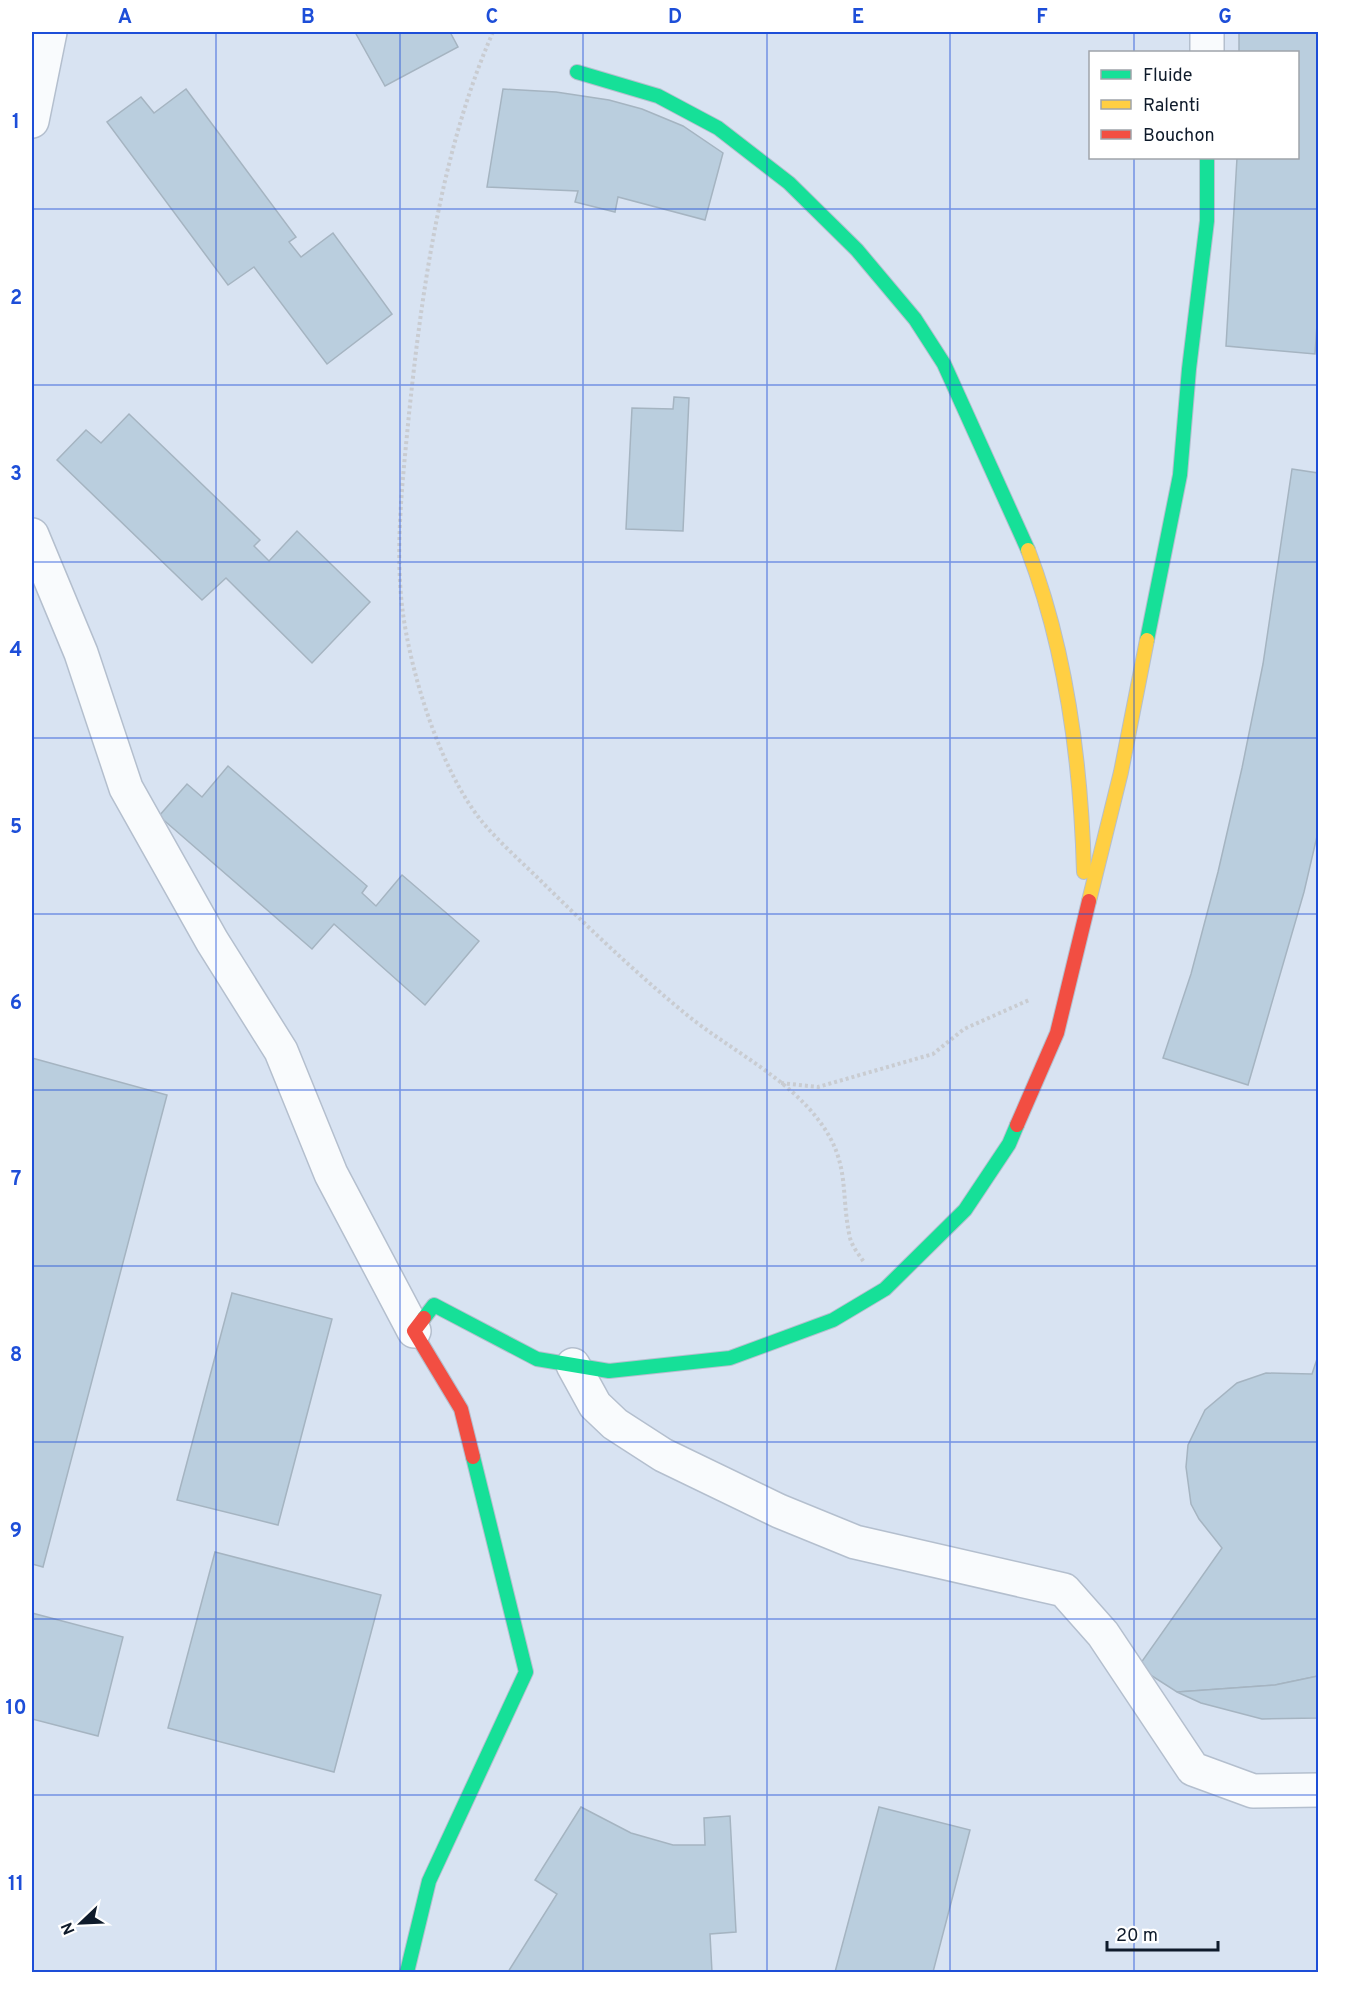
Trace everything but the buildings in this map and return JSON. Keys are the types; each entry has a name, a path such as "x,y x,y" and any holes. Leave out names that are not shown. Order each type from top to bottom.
{"street":[{"path":"32,121 50,32"},
{"path":"1207,32 1207,51"},
{"path":"577,72 640,90 682,106 753,150 842,234 885,283 938,354 1034,565 1063,673 1083,806 1085,919"},
{"path":"414,1331 434,1305 537,1359 609,1371 730,1358 833,1320 885,1289 965,1210 1009,1144 1057,1033 1121,772 1180,474 1189,369 1207,220 1207,159"},
{"path":"32,535 81,653 126,788 212,941 281,1051 331,1174 414,1331 461,1409 526,1672 429,1881 407,1972"},
{"path":"573,1365 595,1405 615,1424 663,1455 779,1511 855,1542 1064,1590 1104,1634 1193,1769 1252,1791 1318,1790"}],"path":[{"path":"493,32 478,66 454,149 420,313 404,464 399,553 403,608 420,688 441,754 483,823 611,950 689,1017 780,1083 820,1121 840,1155 850,1241 885,1289"},
{"path":"780,1083 818,1087 849,1076 885,1069 933,1054 964,1029 1036,998 1064,1005"}],"traffic: fast":[{"path":"577,72 658,96 718,128 789,183 857,250 915,319 944,364 1028,550"},
{"path":"1147,640 1180,475 1189,369 1207,221 1207,159"},
{"path":"424,1318 434,1305 537,1359 609,1371 730,1358 833,1320 885,1289 965,1210 1009,1144 1017,1125"},
{"path":"407,1972 429,1881 526,1672 473,1457"}],"traffic: slow":[{"path":"1028,550 1053,628 1070,708 1079,790 1084,872"},
{"path":"1089,901 1121,772 1147,640"}],"traffic: jam":[{"path":"1017,1125 1057,1033 1089,901"},
{"path":"424,1318 414,1331 461,1409 473,1457"}]}
